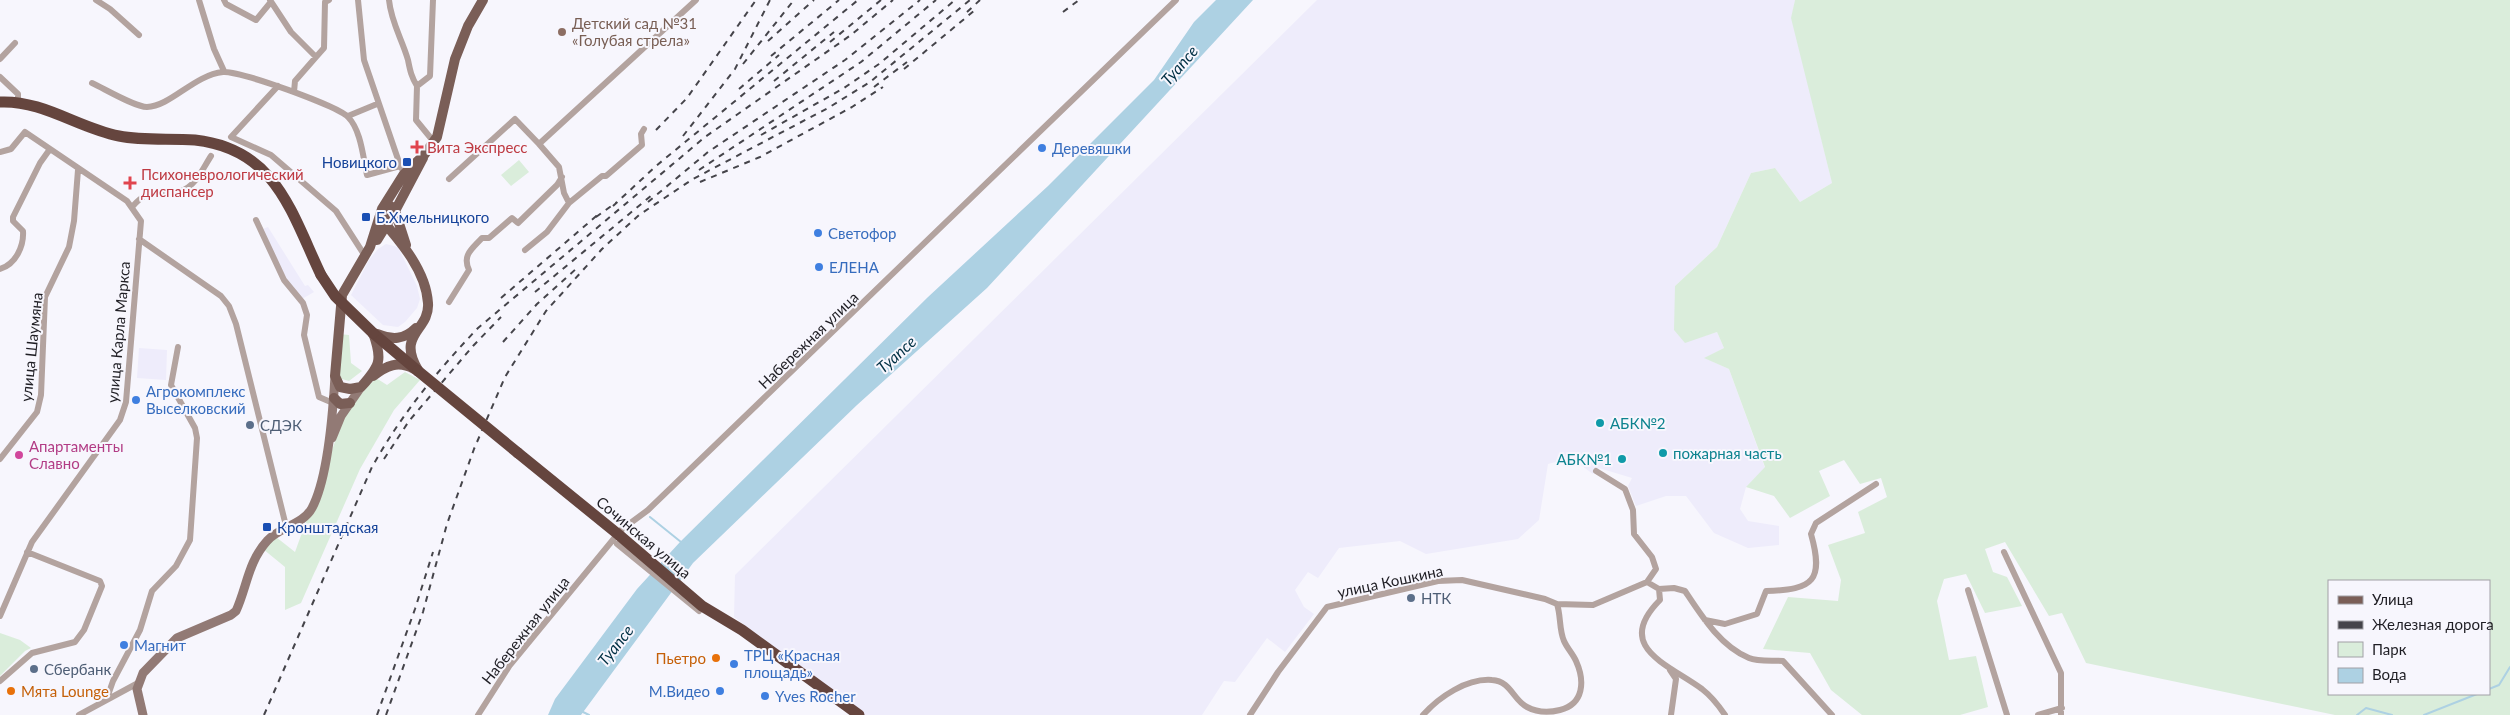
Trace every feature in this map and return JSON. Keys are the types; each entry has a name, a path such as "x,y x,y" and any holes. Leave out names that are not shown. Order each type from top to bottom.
{"highway":[{"name":"Сочинская улица","path":"0,102 18,102 52,111 119,136 194,140 216,143 238,151 271,177 280,191 321,275 335,296 373,333 618,537 700,609 742,630 859,715"}],"main road":[{"path":"328,448 334,400 342,295 387,226 424,155 434,142 441,125 455,59 468,26 483,0"},
{"path":"371,248 382,209 402,170 424,155"},
{"path":"382,209 388,206 394,208 409,255 428,303 427,314 412,336 410,350 418,371"},
{"path":"382,209 381,219 409,255"},
{"path":"371,248 392,239 409,255"},
{"path":"373,333 387,338 400,339 410,334 423,320"},
{"path":"143,715 138,684 143,673 177,638 231,615 236,611 252,563 258,551 268,540 286,526 302,519 312,509 328,448 341,416 365,383 379,359 380,353 373,333"},
{"path":"335,376 340,386 350,389 365,383 389,365 403,365 418,371"},
{"path":"334,400 340,404 350,403"}],"street":[{"path":"96,0 110,9 138,35"},
{"path":"199,0 214,49 224,72"},
{"path":"224,0 226,4 256,20 270,2 291,32 316,57"},
{"path":"294,92 295,81 324,48 323,16 325,2 330,0"},
{"path":"92,83 116,93 133,104 146,107 158,105 195,80 224,72 252,77 294,92 348,116 358,135 366,175 402,170 364,60 358,0"},
{"path":"389,0 393,23 408,60 410,74 416,86 416,120 434,142"},
{"path":"416,86 430,76 433,0"},
{"path":"539,144 696,0"},
{"name":"Набережная улица","path":"478,715 510,664 618,537 828,338 1176,0"},
{"path":"0,59 15,43"},
{"path":"0,77 18,94 18,102"},
{"path":"278,86 231,137 271,155 336,211 371,248"},
{"path":"348,116 378,104"},
{"path":"449,179 515,118 559,167 564,193 569,203"},
{"path":"525,250 547,232 569,203 602,176 606,176 642,145 641,134 644,129"},
{"path":"0,152 11,149 25,132 127,202 132,208 144,195 181,191 192,184 211,156"},
{"path":"0,269 14,262 21,247 22,231 13,222 13,217 40,163 50,149"},
{"name":"улица Шаумяна","path":"0,458 37,412 40,394 46,297 69,247 74,222 78,170"},
{"path":"449,302 469,270 465,261 466,256 482,238 489,238 512,218 518,223 557,185 562,177"},
{"name":"улица Карла Маркса","path":"0,616 27,552 120,420 126,402 141,221 132,208"},
{"path":"256,220 284,280 303,304 307,315 304,335 319,397 334,400"},
{"path":"139,239 221,296 229,306 236,324 286,526"},
{"path":"107,698 113,682 140,630 152,591 176,566 190,540 193,524 197,438 195,428 171,385 178,347"},
{"path":"1596,471 1625,490 1634,510 1634,534 1652,557 1656,569 1647,582 1659,590 1674,588 1685,591 1705,620 1724,640 1750,658 1783,661 1832,715"},
{"path":"1705,620 1724,624 1757,614 1766,591 1786,590 1809,583 1816,574 1818,559 1811,534 1816,523 1876,484"},
{"path":"0,681 32,653 75,642 84,630 102,586 100,580 27,552"},
{"path":"2004,552 2062,673 2062,712 2038,715"},
{"name":"улица Кошкина","path":"1250,715 1278,672 1327,607 1438,581 1462,580 1545,599 1557,604 1593,605 1647,582"},
{"path":"1659,590 1660,600 1647,612 1641,630 1642,642 1654,657 1669,669 1703,690 1725,715"},
{"path":"1968,590 2007,715"},
{"path":"1423,715 1457,688 1477,682 1494,680 1508,686 1524,706 1539,712 1553,712 1571,707 1578,699 1581,682 1576,662 1564,641 1557,604"},
{"path":"1669,669 1676,679 1671,715"},
{"path":"79,715 107,698 138,684"}],"shaded area":[{"path":"1317,0 1795,0 1792,18 1832,183 1800,202 1775,168 1751,173 1717,247 1675,286 1685,342 1717,332 1724,348 1705,358 1729,369 1765,468 1746,487 1740,509 1748,521 1779,526 1779,545 1748,548 1714,533 1686,496 1666,496 1636,506 1628,486 1632,478 1599,468 1593,474 1571,458 1548,464 1539,520 1518,539 1426,554 1400,541 1339,548 1318,578 1308,572 1295,590 1304,607 1314,614 1285,652 1267,638 1235,682 1224,681 1202,715 865,715 734,617 735,575"},
{"path":"268,227 305,286 308,285 314,292 302,299 287,280 263,229"},
{"path":"386,244 398,247 417,286 420,299 417,308 398,327 383,325 351,295 369,260 378,249"},
{"path":"139,348 167,350 166,380 137,378"}],"green space":[{"path":"1795,0 2510,0 2510,715 2335,715 2086,663 2062,613 2049,616 2005,542 1985,549 1993,572 2007,577 2022,606 1985,613 1966,574 1944,579 1937,601 1949,660 1976,656 1988,707 1960,715 1862,715 1831,690 1810,653 1763,649 1788,597 1838,601 1841,580 1828,545 1865,533 1858,512 1887,497 1881,478 1860,484 1844,460 1819,471 1830,496 1790,518 1774,496 1746,487 1765,467 1729,369 1704,358 1724,348 1717,332 1685,343 1674,330 1675,286 1717,247 1751,173 1775,168 1800,202 1832,183 1791,18"},
{"path":"519,160 529,172 511,186 501,175"},
{"path":"339,334 349,335 351,363 362,371 349,381 338,378"},
{"path":"405,372 420,380 394,410 360,469 301,603 285,610 285,567 263,549 276,537 295,552 344,417 376,378 387,385"},
{"path":"0,633 20,640 31,648 25,651 0,676"}],"water":[{"name":"Туапсе","path":"1216,0 1253,0 987,288 857,405 693,563 581,715 548,715 555,699 637,589 680,542 928,297 1048,186 1154,80 1194,22"}],"waterway":[{"path":"650,517 681,542"},
{"path":"2490,689 2499,685 2510,667"},
{"path":"2424,715 2474,695"},
{"path":"2357,715 2366,708 2392,715"},
{"path":"583,712 589,715"}],"railway":[{"path":"656,130 687,98 756,0"},
{"path":"683,136 735,69 770,0"},
{"path":"743,64 794,0"},
{"path":"768,41 814,0"},
{"path":"771,56 839,0"},
{"path":"613,206 656,166 858,0"},
{"path":"830,42 881,0"},
{"path":"264,715 372,467 407,412 448,361 478,328 705,137 851,35 893,0"},
{"path":"648,202 708,152 845,60 920,0"},
{"path":"699,170 861,62 936,0"},
{"path":"761,135 844,88 879,64 955,0"},
{"path":"386,715 423,612 447,524 474,449 505,377 546,311 602,249 639,215 693,179 828,108 870,82 970,0"},
{"path":"967,12 980,0"},
{"path":"1063,12 1079,0"},
{"path":"904,69 975,10"},
{"path":"774,81 834,32"},
{"path":"739,89 779,55"},
{"path":"874,87 907,62"},
{"path":"700,182 760,157 852,107 883,87"},
{"path":"535,292 652,195"},
{"path":"596,217 617,202"},
{"path":"501,298 601,212"},
{"path":"503,342 537,304 577,268"},
{"path":"384,459 409,421 473,346 501,317"},
{"path":"377,715 433,552"}],"place":[{"name":"Детский сад №31 «Голубая стрела»","path":"562,32"},
{"name":"Вита Экспресс","path":"417,147"},
{"name":"Деревяшки","path":"1042,148"},
{"name":"Новицкого","path":"407,162"},
{"name":"Психоневрологический диспансер","path":"130,183"},
{"name":"Б.Хмельницкого","path":"366,217"},
{"name":"Светофор","path":"818,233"},
{"name":"ЕЛЕНА","path":"819,267"},
{"name":"Агрокомплекс Выселковский","path":"136,400"},
{"name":"АБК№2","path":"1600,423"},
{"name":"СДЭК","path":"250,425"},
{"name":"пожарная часть","path":"1663,453"},
{"name":"Апартаменты Славно","path":"19,455"},
{"name":"АБК№1","path":"1622,459"},
{"name":"Кронштадская","path":"267,527"},
{"name":"НТК","path":"1411,598"},
{"name":"Магнит","path":"124,645"},
{"name":"Пьетро","path":"716,658"},
{"name":"ТРЦ «Красная площадь»","path":"734,664"},
{"name":"Сбербанк","path":"34,669"},
{"name":"Мята Lounge","path":"11,691"},
{"name":"М.Видео","path":"720,691"},
{"name":"Yves Rocher","path":"765,696"}]}
